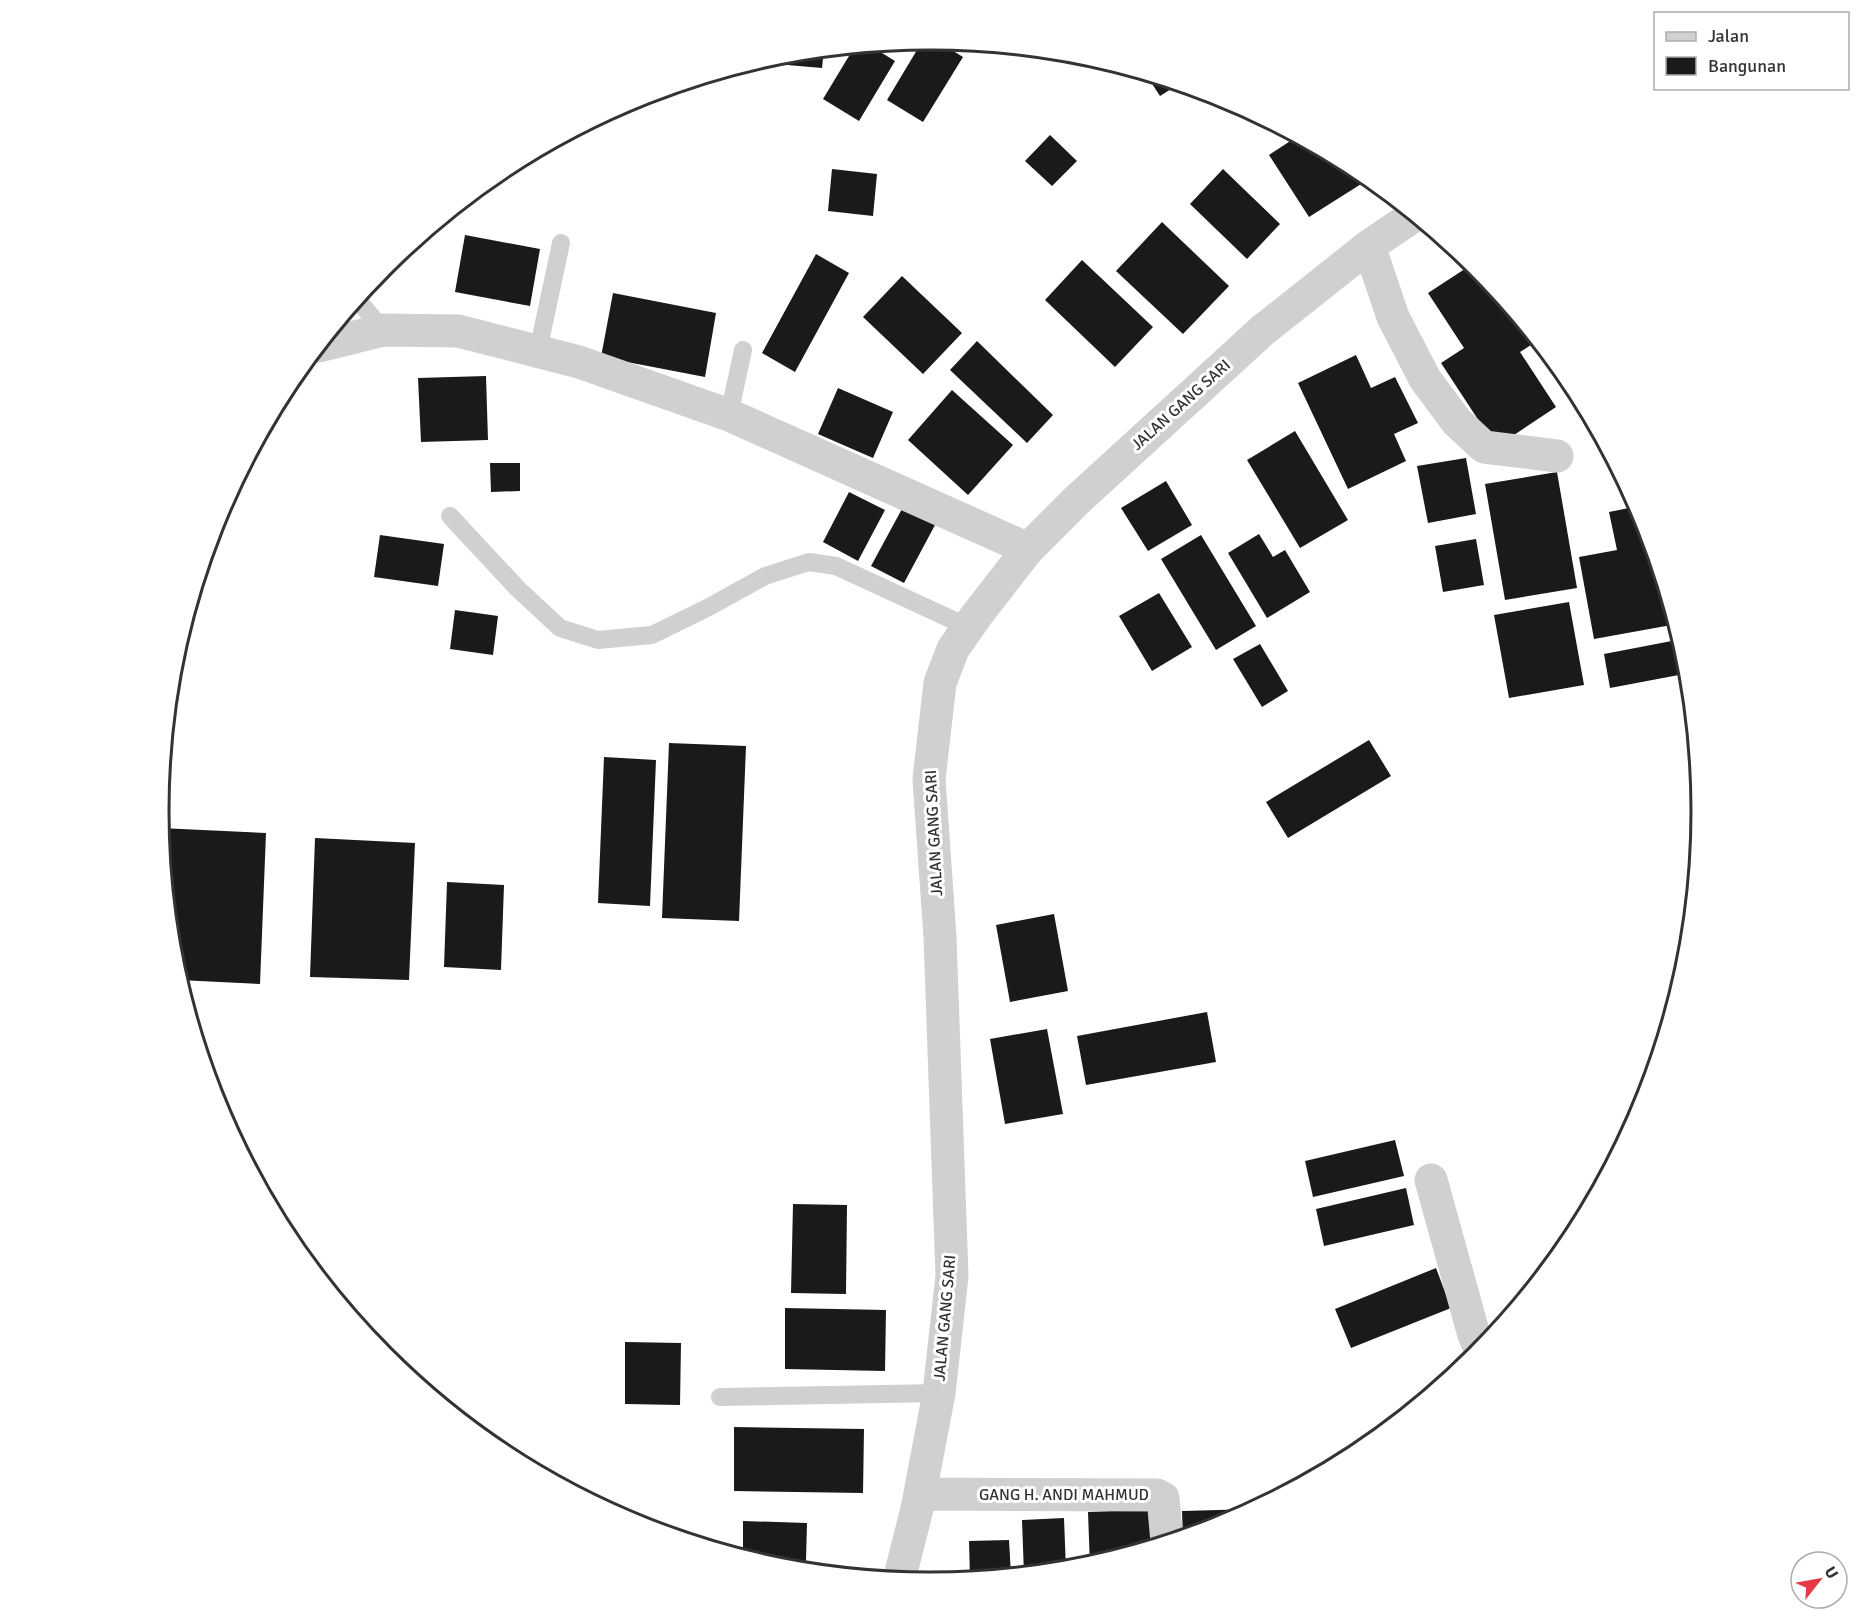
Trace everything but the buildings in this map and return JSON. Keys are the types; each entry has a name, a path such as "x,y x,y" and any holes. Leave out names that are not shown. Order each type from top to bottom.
{"street":[{"name":"JALAN GANG SARI","path":"902,1571 920,1494 939,1393 952,1275 940,937 929,779 940,683 953,649 968,627 1028,549 1076,501 1263,330 1369,246 1409,219"},
{"path":"1369,246 1393,317 1425,379 1457,422 1484,447 1557,456"},
{"path":"329,344 383,330 458,331 579,362 729,415 1028,549"},
{"path":"1431,1180 1477,1341"},
{"name":"GANG H. ANDI MAHMUD","path":"920,1494 1157,1495 1163,1498 1165,1504 1167,1535"}],"lane":[{"path":"538,351 561,243"},
{"path":"362,305 383,330"},
{"path":"729,415 743,350"},
{"path":"450,516 518,590 560,628 598,640 652,635 765,576 809,562 836,566 968,627"},
{"path":"720,1397 939,1393"}]}
